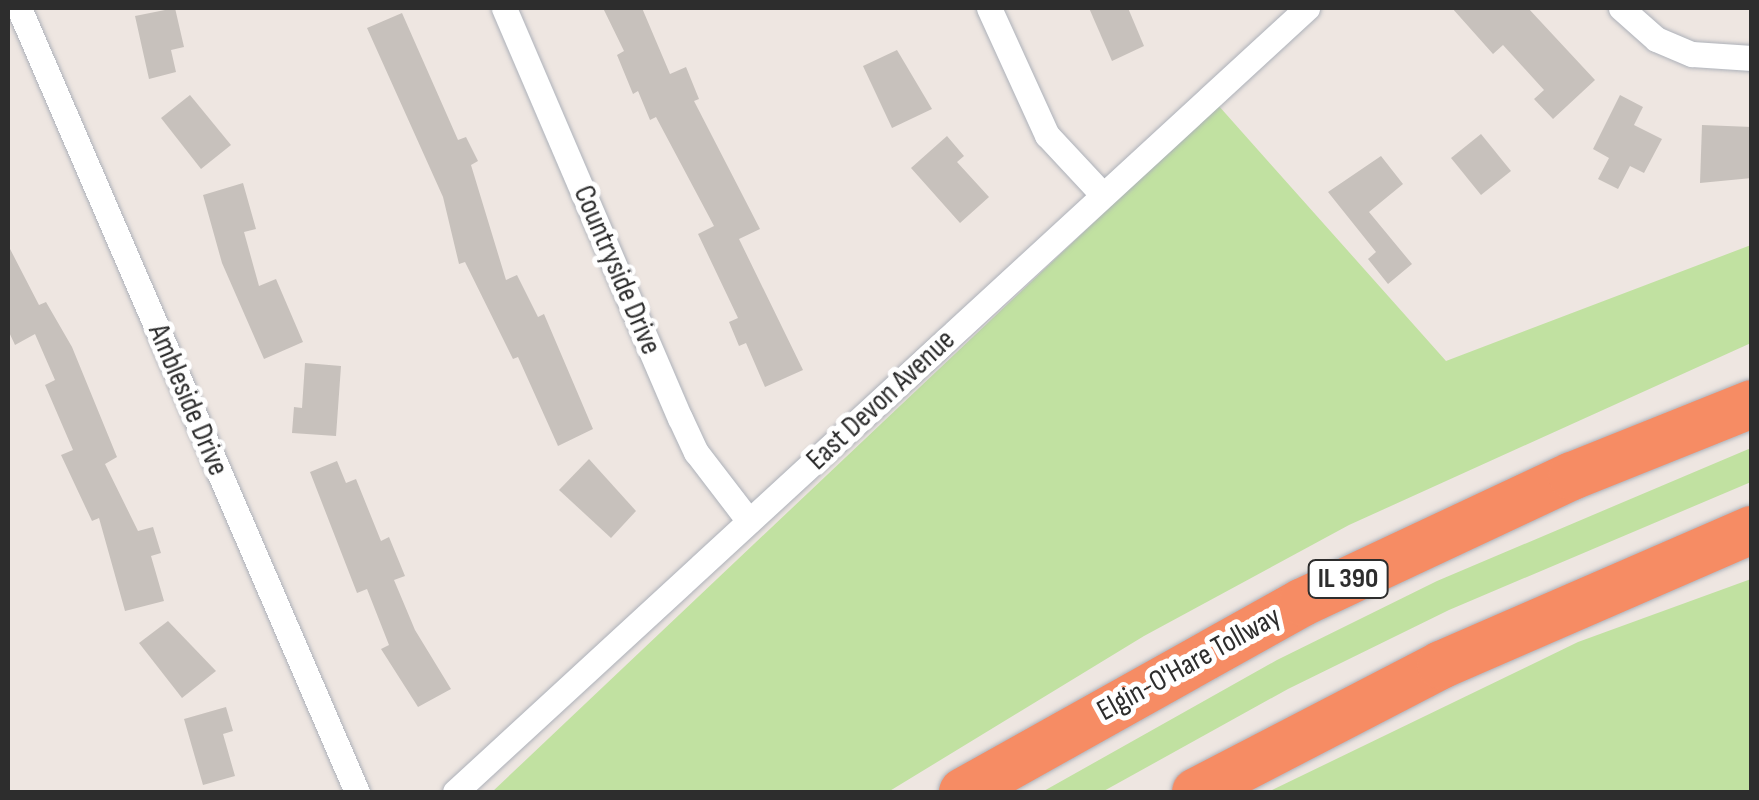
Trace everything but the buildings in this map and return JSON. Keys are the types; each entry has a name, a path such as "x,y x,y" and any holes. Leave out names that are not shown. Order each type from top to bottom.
{"highway":[{"name":"Elgin-O'Hare Tollway","path":"964,792 1303,602 1522,498 1752,404"},
{"path":"1196,792 1441,665 1752,530"}],"street":[{"name":"Ambleside Drive","path":"19,8 357,792"},
{"name":"Countryside Drive","path":"504,8 696,452 749,521"},
{"path":"990,8 1047,135 1103,194"},
{"name":"East Devon Avenue","path":"455,792 1307,8"},
{"path":"1621,8 1656,39 1692,54 1752,58"}],"green space":[{"path":"1218,105 1446,361 1751,245 1751,343 1349,525 1144,636 888,792 492,792"},
{"path":"1751,448 1751,482 1449,610 1288,689 1102,792 1042,792 1277,660 1437,581"},
{"path":"1751,579 1751,792 1268,792 1578,642"}]}
